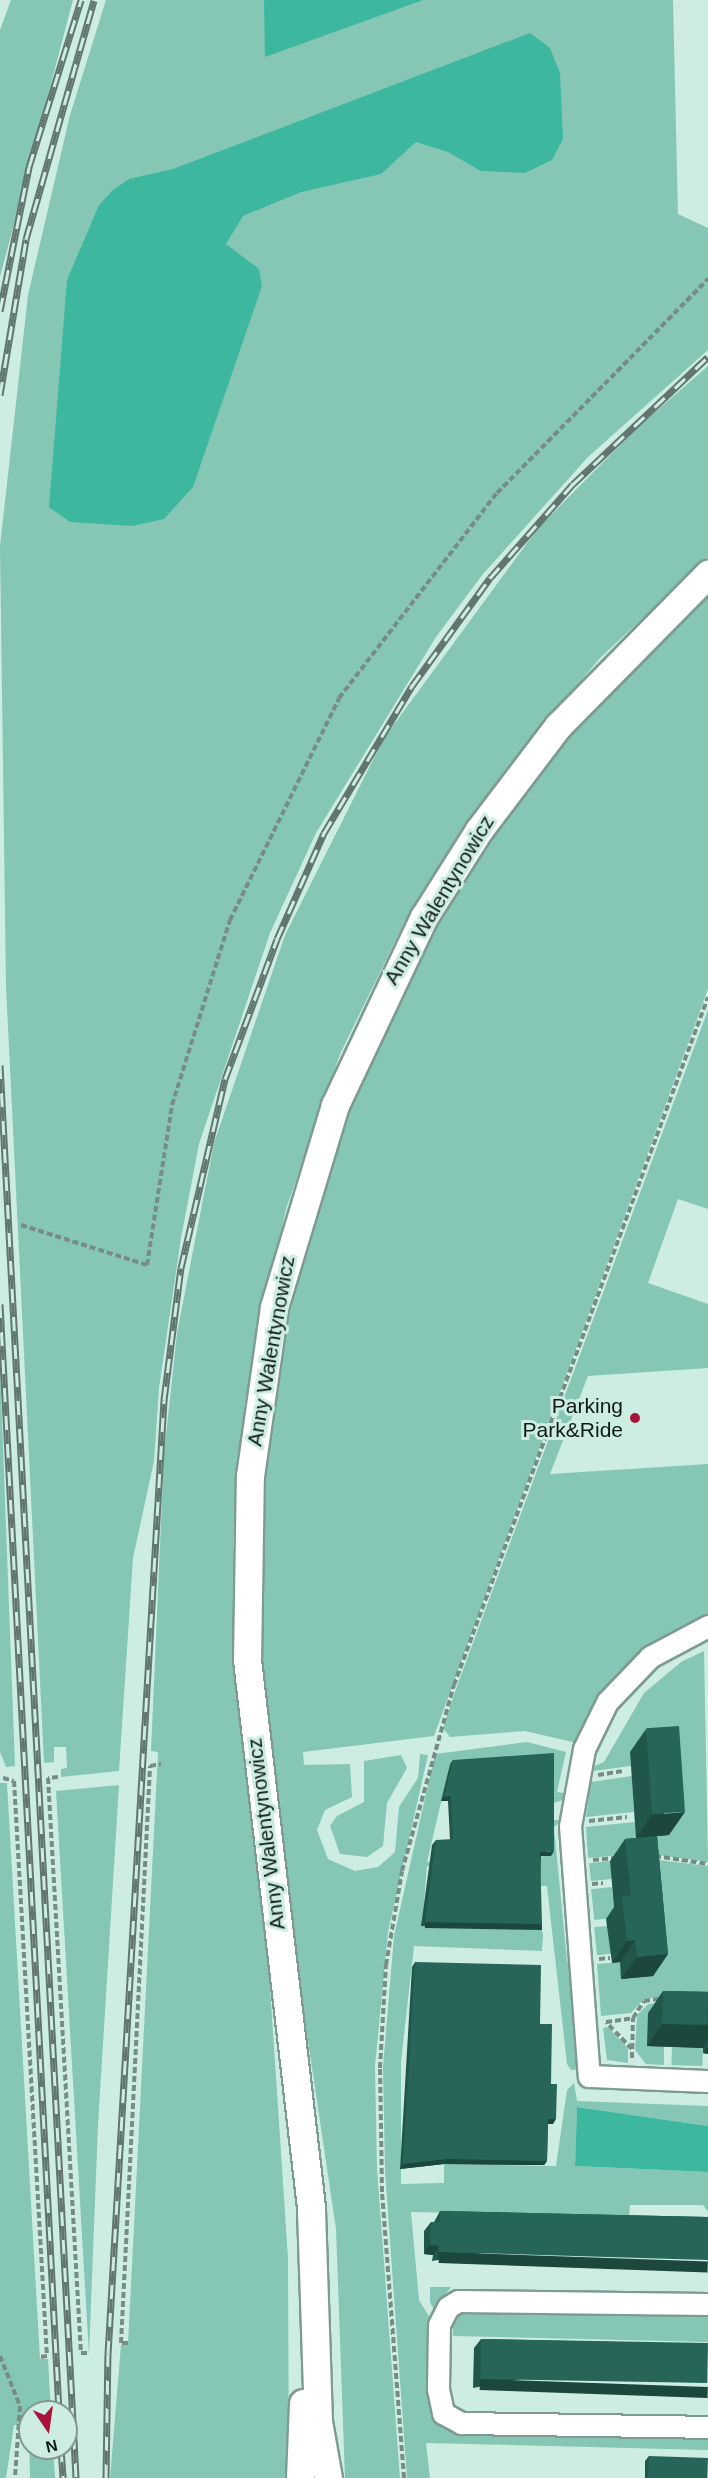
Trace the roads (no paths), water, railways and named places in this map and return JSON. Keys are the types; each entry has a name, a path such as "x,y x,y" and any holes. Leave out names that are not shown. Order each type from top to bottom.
{"main road":[{"name":"Anny Walentynowicz","path":"328,2478 318,2421 317,2292 247,1660 250,1476 274,1307 303,1198 338,1096 424,917 479,830 558,726 708,574"},
{"name":"Anny Walentynowicz","path":"300,2478 304,2364 317,2292"},
{"path":"318,2421 318,2478"}],"street":[{"path":"708,1626 659,1650 607,1702 584,1749 570,1826 590,2076 708,2081"},
{"path":"708,2304 458,2301 448,2307 440,2325 438,2389 443,2413 461,2423 708,2427"}],"railway":[{"path":"0,311 29,167 81,0"},
{"path":"0,395 26,239 94,0"},
{"path":"106,2478 108,2354 164,1400 181,1268 225,1079 277,939 324,833 412,686 490,578 573,484 708,357"},
{"path":"0,1065 76,2478"},
{"path":"0,1304 58,2400"},
{"path":"62,2460 63,2478"}],"place":[{"name":"Parking Park&Ride","path":"635,1418"}]}
